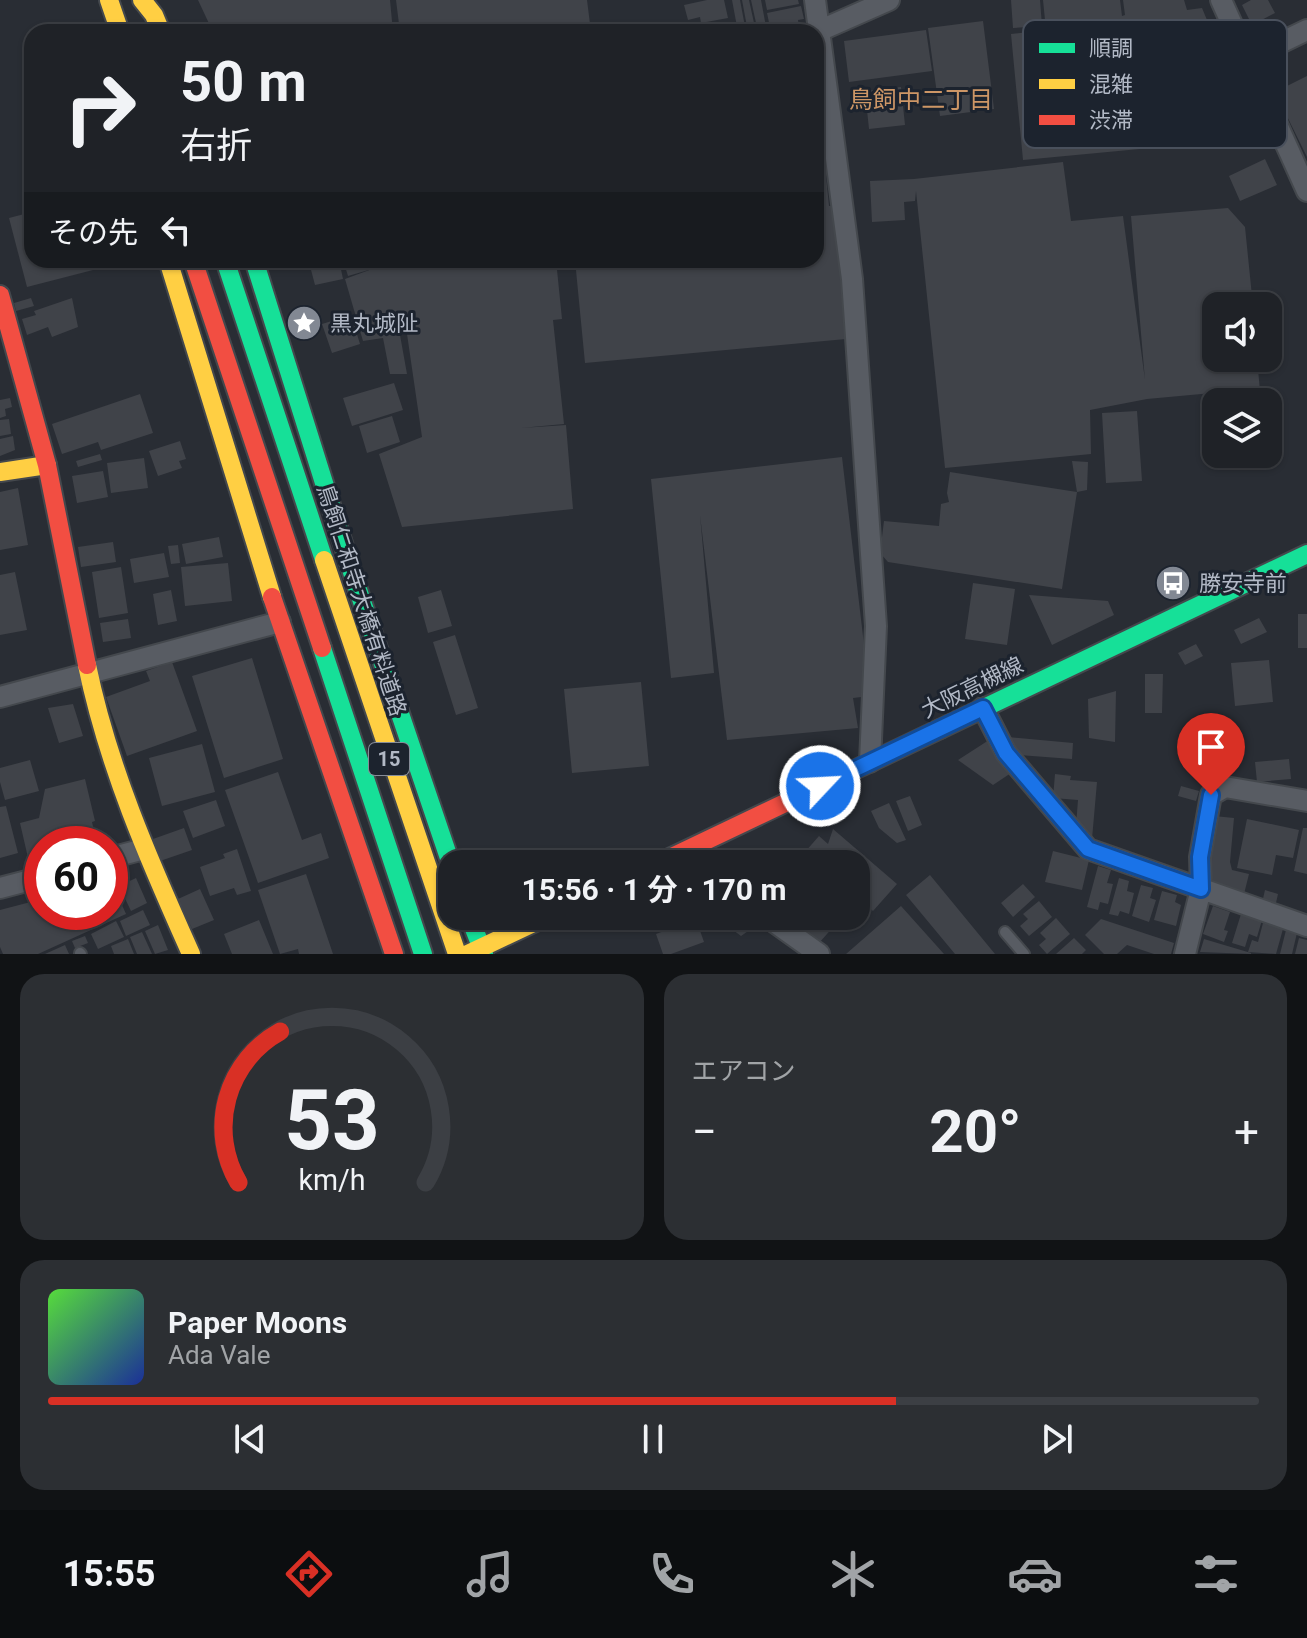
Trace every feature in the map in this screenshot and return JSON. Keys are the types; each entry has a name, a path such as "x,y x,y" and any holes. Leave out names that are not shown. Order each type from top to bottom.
{"main road":[{"path":"109,0 117,24"},
{"path":"141,0 148,24"},
{"path":"141,0 158,24"},
{"path":"170,268 280,622 394,954"},
{"name":"15","path":"196,268 423,954"},
{"name":"鳥飼仁和寺大橋有料道路","path":"228,268 324,564 457,954"},
{"path":"257,268 352,572 446,850"},
{"path":"0,295 47,465 106,745 144,849 191,954"},
{"path":"0,472 47,465"},
{"name":"大阪高槻線","path":"685,850 1307,554"},
{"path":"473,930 480,952 522,930"}],"street":[{"path":"815,0 819,24"},
{"path":"824,31 889,0"},
{"path":"1221,0 1231,20"},
{"path":"1287,40 1307,30"},
{"path":"824,64 852,279 875,610 870,762"},
{"path":"1287,145 1307,191"},
{"path":"0,697 280,622"},
{"path":"983,708 1006,753 1088,849 1307,926"},
{"path":"1185,954 1201,889 1200,857 1211,795 1225,787 1307,801"},
{"path":"695,845 698,850"},
{"path":"128,853 144,849"},
{"path":"0,888 24,882"},
{"path":"786,930 819,954"}],"lane":[{"path":"1005,932 1024,954"}],"building":[{"path":"198,0 390,0 392,24 209,24"},
{"path":"396,0 587,0 590,24 399,24"},
{"path":"724,0 728,18 701,23 700,17 688,20 684,5"},
{"path":"732,0 740,0 744,24 736,24"},
{"path":"742,0 749,0 754,24 746,24"},
{"path":"751,0 761,0 766,24 756,24"},
{"path":"765,0 798,0 799,4 767,10"},
{"path":"1011,0 1040,0 1042,20 1023,20 1023,27 1013,28"},
{"path":"1043,0 1120,0 1122,16 1125,15 1123,0 1184,0 1187,10 1202,8 1207,20 1045,20"},
{"path":"1251,0 1268,0 1275,13 1262,20 1250,20 1242,5"},
{"path":"801,6 804,19 798,20 799,24 769,24 767,13"},
{"path":"983,21 994,109 940,116 928,28"},
{"path":"926,30 932,71 849,82 844,41"},
{"path":"1023,33 1023,148 1150,148 1023,160 1011,34"},
{"path":"1307,76 1307,157 1287,116 1287,86"},
{"path":"901,87 905,125 869,129 865,91"},
{"path":"824,156 829,206 834,206 846,339 585,363 576,268 824,268"},
{"path":"1265,159 1277,185 1240,201 1229,176"},
{"path":"1063,162 1071,221 1123,216 1145,380 1131,216 1228,208 1245,227 1252,292 1202,292 1202,372 1258,372 1260,388 1202,388 1202,394 1147,399 1090,410 1091,454 945,468 916,191 915,201 904,202 905,220 872,222 870,181"},
{"path":"24,214 24,268 101,268 27,287 9,218"},
{"path":"311,268 341,268 343,279 315,285"},
{"path":"346,268 557,268 562,319 553,320 564,424 521,428 566,425 573,509 402,527 379,454 422,437 407,334 400,335 407,374 390,374 383,338 363,341 345,279 372,269 348,276"},
{"path":"31,298 34,306 16,311 14,303"},
{"path":"72,298 78,327 52,337 48,327 27,335 22,319 36,315 34,311"},
{"path":"351,315 360,344 332,353 322,324"},
{"path":"394,383 403,410 352,426 343,398"},
{"path":"140,394 153,433 101,450 98,442 62,454 52,424"},
{"path":"10,398 12,407 5,409 6,416 0,418 0,400"},
{"path":"1137,411 1142,481 1106,483 1102,413"},
{"path":"392,416 400,442 367,453 359,426"},
{"path":"9,419 11,434 0,436 0,420"},
{"path":"13,436 15,450 0,456 0,439"},
{"path":"180,441 186,459 179,461 182,468 158,476 149,451"},
{"path":"100,454 102,460 78,467 76,461"},
{"path":"842,457 870,696 853,698 858,728 727,740 700,515 714,673 671,678 651,479"},
{"path":"144,458 148,488 111,493 107,463"},
{"path":"1072,461 1088,462 1087,490 1077,492"},
{"path":"103,471 108,497 77,503 72,476"},
{"path":"950,472 1077,492 1062,589 888,562 880,553 884,521 939,526 941,504 949,502"},
{"path":"18,488 28,545 0,550 0,492"},
{"path":"219,537 223,557 186,564 182,544"},
{"path":"113,542 116,562 81,567 78,547"},
{"path":"178,545 180,563 171,564 168,546"},
{"path":"164,553 169,577 134,583 130,559"},
{"path":"228,563 232,601 185,606 181,567"},
{"path":"121,567 128,613 99,618 92,572"},
{"path":"15,572 27,630 0,635 0,575"},
{"path":"973,583 1015,589 1007,645 965,639"},
{"path":"171,590 177,621 158,625 153,594"},
{"path":"441,590 452,626 428,633 418,597"},
{"path":"1029,595 1108,601 1114,615 1052,645"},
{"path":"1298,614 1307,614 1307,648 1298,648"},
{"path":"1259,618 1267,632 1241,644 1234,630"},
{"path":"128,619 131,638 103,642 100,623"},
{"path":"455,635 478,708 456,715 433,642"},
{"path":"1196,644 1203,656 1185,665 1178,653"},
{"path":"252,658 283,759 224,778 192,676"},
{"path":"1269,660 1273,702 1235,706 1231,663"},
{"path":"172,662 197,731 127,756 106,697 150,681 146,671"},
{"path":"1145,674 1163,674 1162,713 1145,713"},
{"path":"641,682 649,766 572,773 564,689"},
{"path":"1116,691 1115,742 1089,738 1088,699"},
{"path":"73,704 83,736 59,743 48,708"},
{"path":"1008,737 1073,743 1072,759 1019,755"},
{"path":"989,740 1011,773 993,785 958,760"},
{"path":"202,744 215,792 162,806 149,758"},
{"path":"1289,759 1291,779 1257,782 1255,762"},
{"path":"30,760 39,791 5,800 0,768"},
{"path":"278,772 302,840 321,833 329,858 258,883 225,790"},
{"path":"1055,774 1071,776 1070,780 1097,782 1092,839 1076,826 1078,800 1053,798"},
{"path":"85,779 95,821 93,826 24,826 24,840 20,823 39,818 45,789"},
{"path":"1181,786 1199,791 1196,801 1178,796"},
{"path":"910,796 922,825 908,831 896,801"},
{"path":"216,800 225,826 193,838 183,811"},
{"path":"889,803 906,840 897,843 879,828 871,811"},
{"path":"6,806 18,853 0,858 0,807"},
{"path":"1214,816 1234,818 1230,862 1232,870 1249,874 1244,894 1216,887 1208,871"},
{"path":"1247,819 1299,830 1293,858 1276,855 1272,875 1237,868"},
{"path":"184,828 192,850 160,861 153,839"},
{"path":"1303,828 1307,828 1307,874 1294,871"},
{"path":"833,829 857,850 807,850 819,836 828,844"},
{"path":"237,849 251,891 237,895 234,888 210,896 200,867 225,858 223,854"},
{"path":"1053,851 1089,860 1082,890 1045,882"},
{"path":"870,861 897,884 873,911 870,908"},
{"path":"1098,866 1111,870 1107,883 1113,884 1108,904 1100,902 1098,910 1087,907"},
{"path":"306,874 333,954 299,954 298,949 280,954 258,890"},
{"path":"930,875 995,954 955,954 906,895"},
{"path":"136,878 147,903 131,911 128,905 128,882"},
{"path":"1119,878 1129,881 1127,891 1134,893 1129,914 1120,911 1118,916 1109,914"},
{"path":"1023,884 1035,897 1013,917 1001,903"},
{"path":"1141,885 1153,888 1150,898 1156,900 1149,922 1132,916"},
{"path":"200,889 214,920 192,929 178,899"},
{"path":"1265,890 1278,894 1275,907 1262,903"},
{"path":"1162,891 1177,895 1175,902 1181,905 1176,926 1154,920"},
{"path":"1039,901 1052,917 1029,936 1020,926 1028,919 1023,914"},
{"path":"24,904 24,930 91,930 38,954 3,954 0,947 0,910"},
{"path":"901,906 944,954 846,954"},
{"path":"1213,906 1230,912 1224,942 1203,934"},
{"path":"143,910 150,925 126,936 124,930 128,930 128,917"},
{"path":"1241,914 1262,920 1257,937 1249,934 1245,947 1232,943"},
{"path":"1056,918 1070,934 1047,954 1039,945 1046,939 1040,933"},
{"path":"1101,919 1174,943 1171,954 1154,954 1127,945 1117,954 1104,954 1085,935"},
{"path":"259,920 273,954 232,954 224,934"},
{"path":"1263,923 1283,929 1276,954 1248,952 1252,940 1258,942"},
{"path":"158,925 168,950 155,954 145,931"},
{"path":"99,930 120,930 124,937 98,949 91,934"},
{"path":"667,930 700,930 704,942 663,954 656,934"},
{"path":"733,930 750,930 741,936"},
{"path":"805,930 831,930 819,943"},
{"path":"1286,930 1297,933 1292,954 1280,954"},
{"path":"142,932 152,954 137,954 130,937"},
{"path":"85,936 88,943 75,948 72,941"},
{"path":"1074,938 1086,950 1082,954 1056,954"},
{"path":"1299,938 1307,940 1307,954 1295,954"},
{"path":"128,939 134,954 114,954 111,946"},
{"path":"1204,939 1251,953 1251,954 1200,952"},
{"path":"65,945 69,954 45,954"}],"traffic: fast":[{"path":"228,268 324,560"},
{"path":"257,268 352,572 446,850"},
{"path":"940,729 1307,554"},
{"path":"322,648 423,954"},
{"path":"475,930 484,954"}],"traffic: slow":[{"path":"109,0 117,24"},
{"path":"142,0 158,24"},
{"path":"170,268 272,597"},
{"path":"0,472 47,465"},
{"path":"324,560 457,954"},
{"path":"87,665 118,776 191,954"},
{"path":"468,954 519,930"}],"traffic: jam":[{"path":"196,268 322,648"},
{"path":"0,295 47,465 87,665"},
{"path":"272,597 394,954"},
{"path":"686,850 940,729"}],"place":[{"name":"黒丸城阯","path":"304,323"},
{"name":"勝安寺前","path":"1173,583"}],"district":[{"name":"鳥飼中二丁目","path":"921,100"}],"route":[{"path":"820,786 983,708 1006,753 1088,849 1201,889 1200,857 1211,795"}]}
